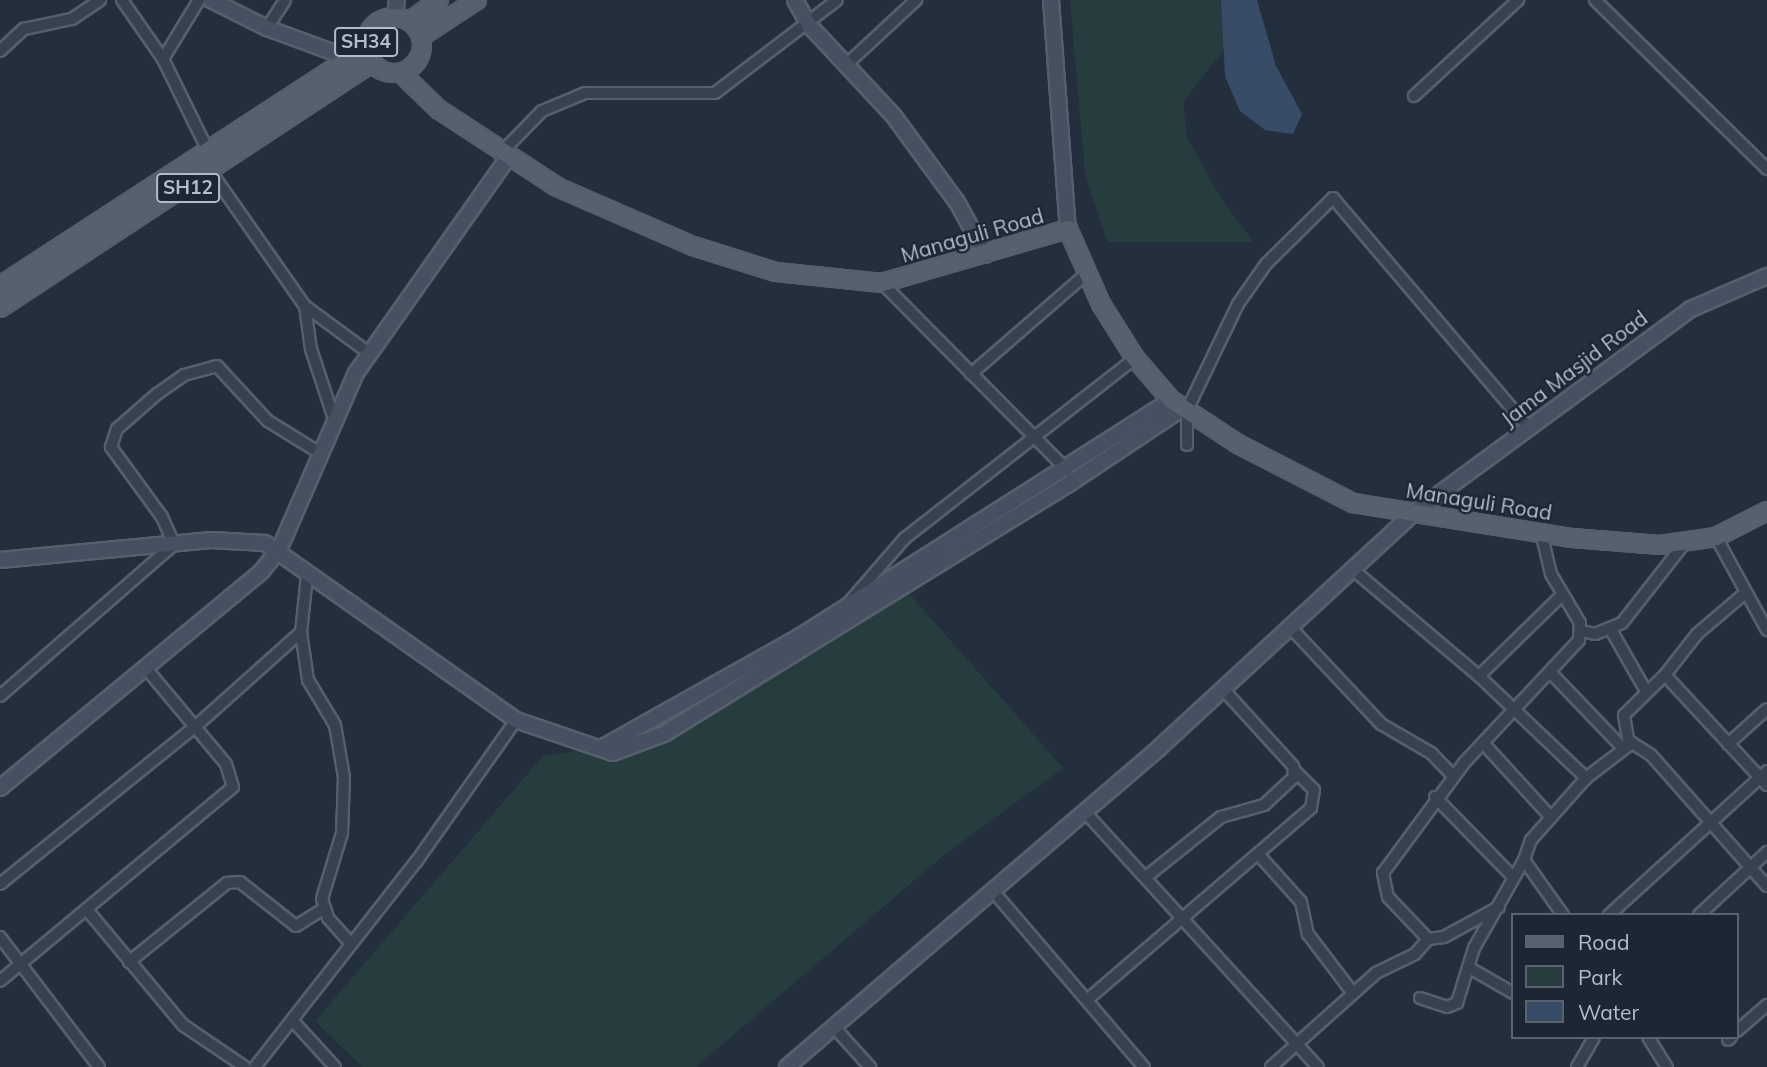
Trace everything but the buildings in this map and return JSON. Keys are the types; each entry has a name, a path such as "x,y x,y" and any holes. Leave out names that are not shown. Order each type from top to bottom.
{"main road":[{"name":"SH34","path":"401,12 422,36 419,59 401,73 369,55 374,25 401,12 439,0"},
{"name":"SH34","path":"422,36 477,0"},
{"name":"SH12","path":"0,286 209,153 346,57 369,55"},
{"name":"SH12","path":"0,307 211,172 369,55"},
{"name":"Managuli Road","path":"401,73 438,109 504,156 558,187 693,246 776,272 882,283 986,255 1068,229 1085,275 1135,358 1180,406 1238,444 1353,503 1416,510 1541,531 1660,545 1716,537 1767,511"}],"street":[{"path":"0,51 24,29 72,19 100,0"},
{"path":"122,0 163,59 209,153"},
{"path":"163,59 199,0"},
{"path":"211,0 267,28 346,57"},
{"path":"267,28 285,0"},
{"path":"795,0 809,24 892,115 957,202 986,255"},
{"path":"0,788 261,572 279,550 333,416 370,354 504,156 542,111 585,93 715,93 809,24 837,0"},
{"path":"846,65 916,0"},
{"path":"1051,0 1068,229"},
{"path":"1414,96 1518,0"},
{"path":"1595,0 1767,169"},
{"path":"211,172 305,306 370,354"},
{"path":"0,560 250,539 279,550 307,576 516,720 613,752 664,734 845,624 1180,406 1252,282 1333,198 1529,428"},
{"path":"971,374 1085,275"},
{"name":"Jama Masjid Road","path":"787,1067 1085,812 1223,689 1416,510 1691,309 1767,276"},
{"path":"882,283 1067,470"},
{"path":"305,306 311,349 333,416"},
{"path":"845,624 845,608 900,543 1135,358"},
{"path":"174,544 110,439 184,375 205,366 223,369 268,421 318,452"},
{"path":"1180,406 1187,445"},
{"path":"601,748 845,608 1067,470 1180,406"},
{"path":"1541,531 1551,575 1582,631"},
{"path":"1716,537 1744,594 1767,630"},
{"path":"1582,631 1611,630 1646,598 1686,541"},
{"path":"0,696 174,544"},
{"path":"1352,568 1479,676 1586,778"},
{"path":"307,576 301,632 307,680 335,725 344,777 342,833 324,877 325,908 349,941"},
{"path":"1479,676 1563,594"},
{"path":"1625,745 1624,715 1665,675 1697,634 1744,594"},
{"path":"1290,627 1381,724 1431,753 1453,776"},
{"path":"1611,630 1646,691"},
{"path":"1428,939 1388,897 1383,873 1435,797 1550,672 1582,631"},
{"path":"0,884 196,726 301,632"},
{"path":"0,981 24,966 233,787 226,764 145,667"},
{"path":"1550,672 1625,745 1651,755 1767,886"},
{"path":"1611,913 1765,778 1728,744 1665,675"},
{"path":"1087,1000 1258,854 1316,800 1295,771 1223,689"},
{"path":"1728,744 1767,709"},
{"path":"255,1067 292,1021 349,941 416,862 516,720"},
{"path":"1483,743 1549,815"},
{"path":"1420,998 1452,1007 1468,967 1512,876 1549,815 1586,778 1625,745"},
{"path":"1146,877 1220,817 1264,805 1295,771"},
{"path":"1435,797 1512,876"},
{"path":"1085,812 1318,1067"},
{"path":"1701,913 1767,852"},
{"path":"1258,854 1301,902 1308,934 1352,992"},
{"path":"1524,860 1562,913"},
{"path":"129,962 227,883 240,882 296,926 325,908"},
{"path":"993,891 1144,1067"},
{"path":"1271,1067 1352,992 1393,963 1415,954 1428,939 1444,937 1499,907"},
{"path":"88,911 183,1025 245,1067"},
{"path":"0,937 24,966 92,1065"},
{"path":"1468,967 1512,992"},
{"path":"1739,1029 1767,1005"},
{"path":"292,1021 335,1067"},
{"path":"834,1027 870,1067"},
{"path":"1577,1067 1593,1039"},
{"path":"1648,1039 1667,1067"}],"green space":[{"path":"1070,0 1221,0 1225,48 1183,102 1187,138 1224,203 1254,242 1107,242 1085,173"},
{"path":"906,590 1063,768 944,855 696,1067 362,1067 315,1021 543,756 622,744 812,635"}],"water":[{"path":"1221,0 1257,0 1276,66 1302,114 1293,134 1265,130 1240,111 1225,76"}]}
